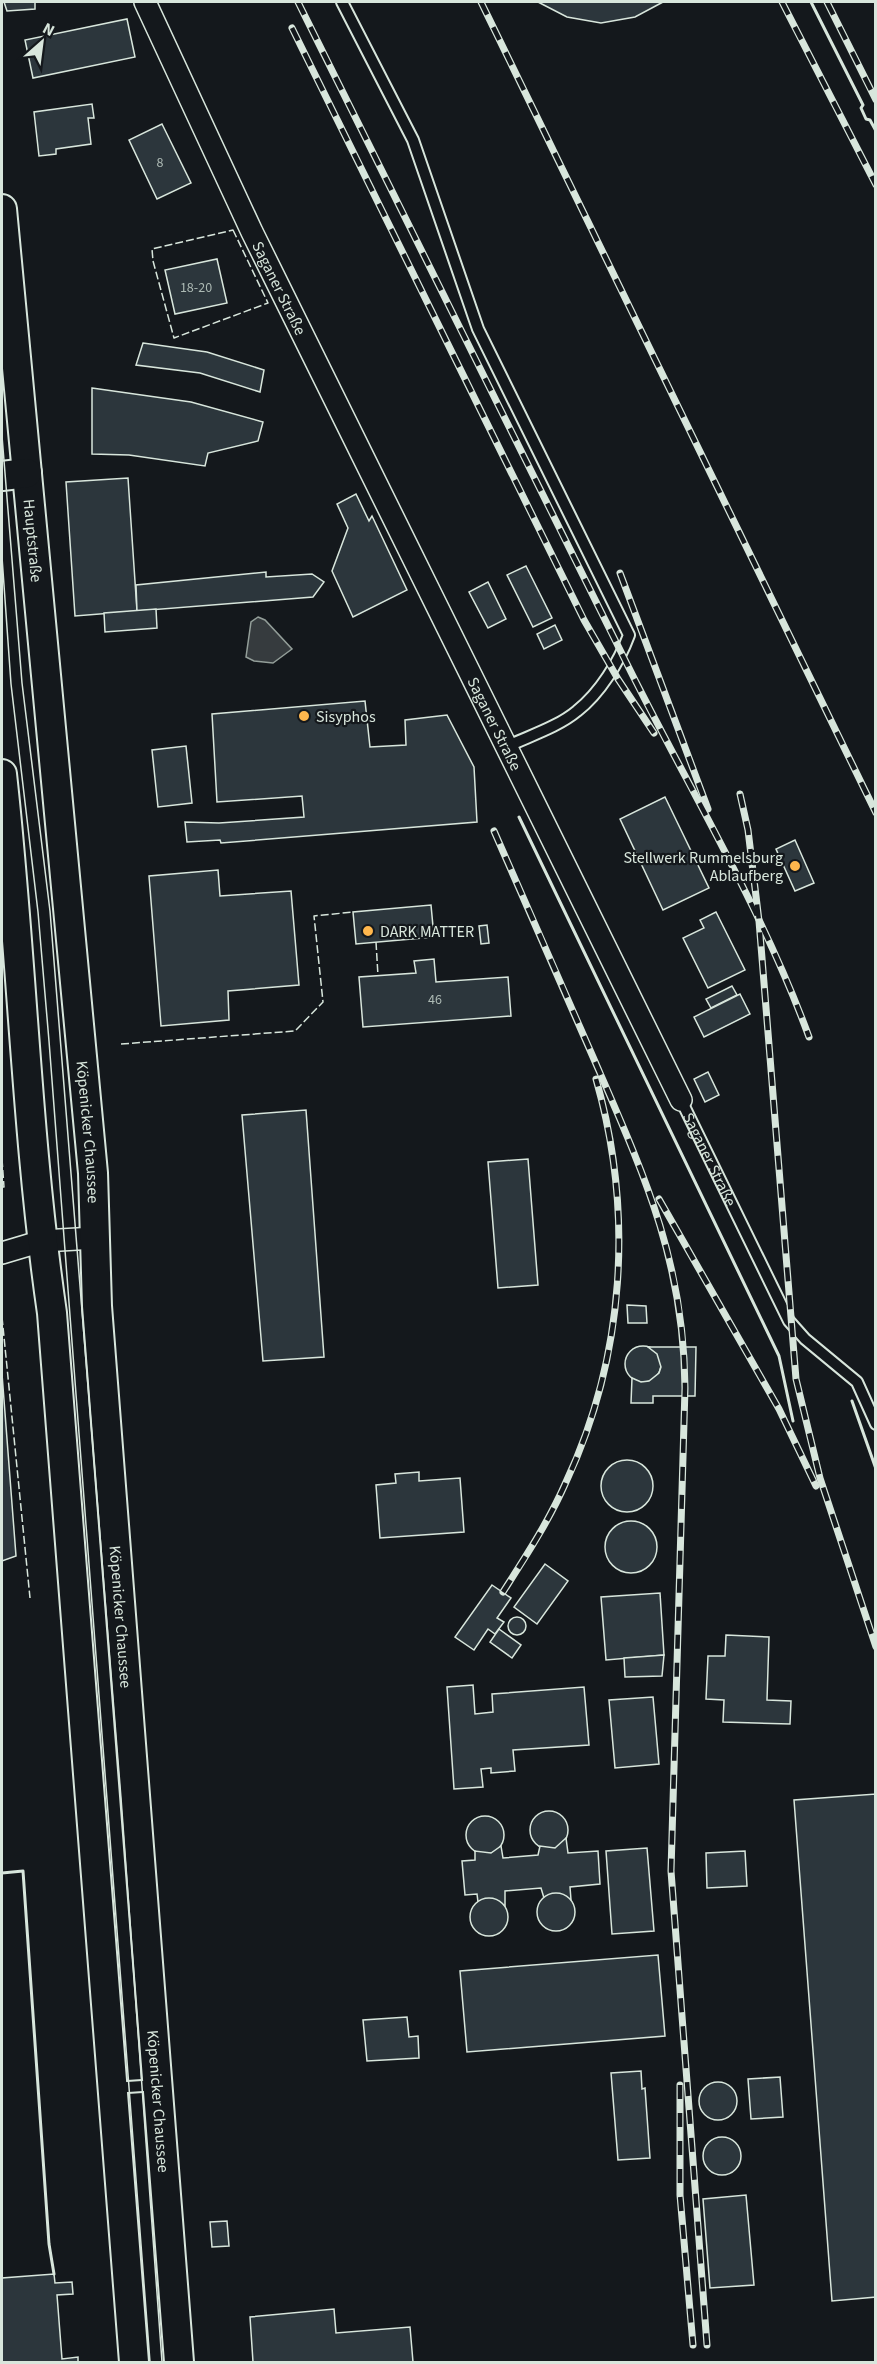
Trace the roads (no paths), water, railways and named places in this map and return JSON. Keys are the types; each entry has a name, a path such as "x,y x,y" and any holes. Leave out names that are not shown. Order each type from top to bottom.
{"main road":[{"name":"Hauptstraße","path":"2,209 14,475 64,872"},
{"path":"2,774 13,876 42,1241 52,1313 134,2362"},
{"name":"Köpenicker Chaussee","path":"64,872 93,1173 97,1306 178,2362"}],"street":[{"name":"Saganer Straße","path":"145,2 252,232 681,1100"},
{"path":"2,1253 42,1241 95,1238"}],"lane":[{"path":"342,2 413,140 478,329 629,635 617,661 577,712 507,747"},
{"name":"Saganer Straße","path":"681,1100 789,1322 805,1339 857,1382 876,1424"},
{"path":"113,2088 157,2085"}],"tram line":[{"path":"2,436 22,683 50,911 121,1798 162,2362"},
{"path":"2,557 11,684 38,912 49,1041 150,2362"}],"railway":[{"path":"298,2 631,672 748,898 791,990 809,1037"},
{"path":"481,2 876,813"},
{"path":"782,2 876,185"},
{"path":"827,2 876,100"},
{"path":"292,28 584,620 618,679 654,733"},
{"path":"620,573 708,809"},
{"path":"740,794 748,830 759,921 796,1379 820,1478 876,1647"},
{"path":"494,831 644,1178 669,1257 677,1298 683,1341 685,1388 671,1871 707,2345"},
{"path":"503,1592 529,1552 566,1482 586,1434 601,1385 611,1334 617,1283 619,1232 616,1180 608,1129 596,1079"},
{"path":"659,1199 779,1409 816,1486"},
{"path":"680,2085 680,2195 693,2345"}],"place":[{"name":"Sisyphos","path":"304,716"},
{"name":"Stellwerk Rummelsburg Ablaufberg","path":"795,866"},
{"name":"DARK MATTER","path":"368,931"}]}
